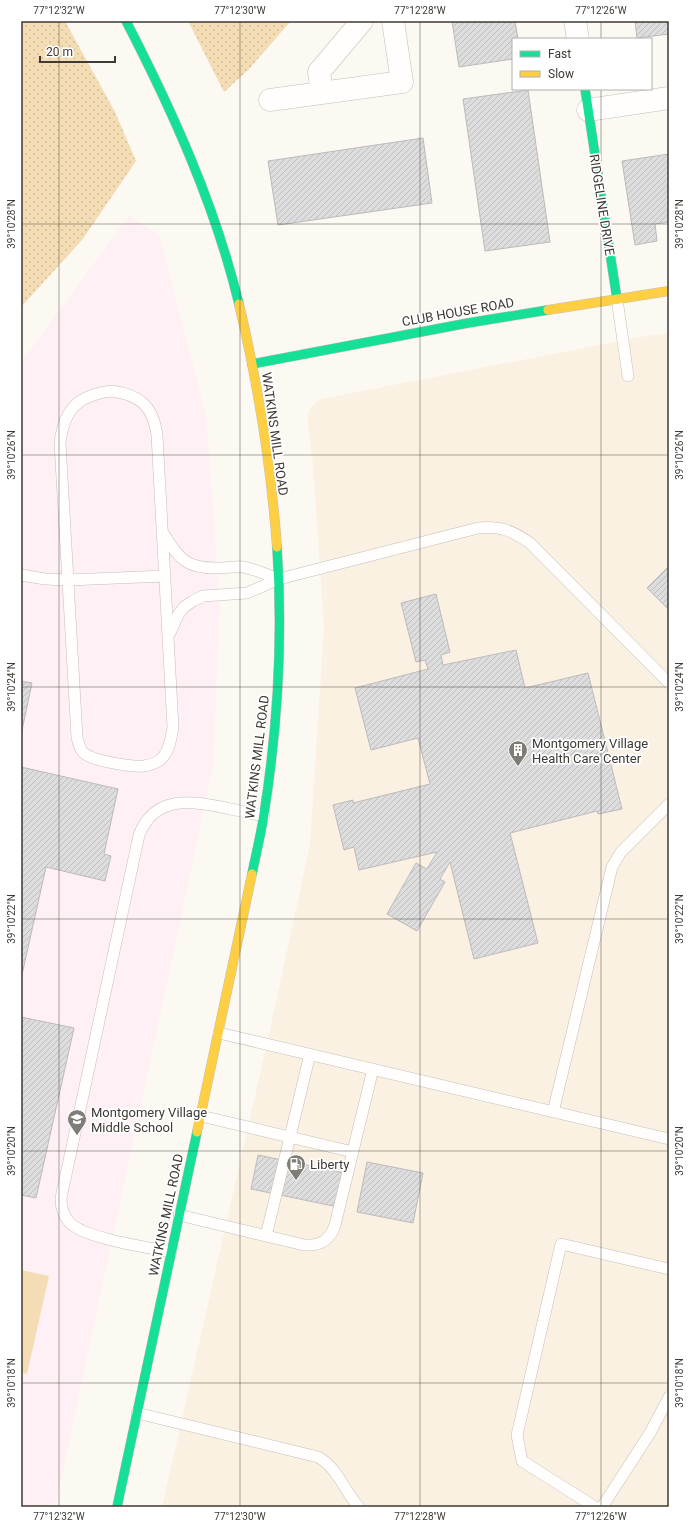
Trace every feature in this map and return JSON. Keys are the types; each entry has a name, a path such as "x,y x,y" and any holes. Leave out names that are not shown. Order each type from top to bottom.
{"street":[{"name":"WATKINS MILL ROAD","path":"117,1507 264,816 275,740 280,667 279,579 269,465 252,364 234,286 218,230 199,176 168,104 126,21"},
{"path":"322,93 319,72 362,21"},
{"path":"270,100 402,82 393,21"},
{"path":"575,21 578,38"},
{"name":"RIDGELINE DRIVE","path":"585,90 617,299"},
{"path":"588,110 669,98"},
{"name":"CLUB HOUSE ROAD","path":"252,364 468,323 669,291"}],"lane":[{"path":"617,299 628,376"},
{"path":"112,391 124,393 135,397 143,403 151,413 157,435 165,576 173,728 164,756 153,763 143,766 108,761 86,755 82,751 77,737 60,443 63,424 67,416 79,401 88,396 112,391"},
{"path":"169,635 178,615 184,607 204,596 247,593 279,579 478,528 491,527 506,529 518,535 530,544 669,683"},
{"path":"162,532 180,558 189,564 212,568 243,567 279,579"},
{"path":"21,575 45,579 68,580 165,576"},
{"path":"171,1252 96,1236 81,1231 65,1217 62,1206 62,1198 139,835 142,827 153,814 169,805 188,802 197,802 264,816"},
{"path":"553,1112 612,867 621,852 669,804"},
{"path":"219,1033 669,1140"},
{"path":"266,1236 310,1054"},
{"path":"179,1215 310,1245 320,1243 328,1238 335,1226 373,1069"},
{"path":"201,1116 353,1152"},
{"path":"595,1507 522,1461 517,1435 561,1244 669,1269"},
{"path":"602,1507 650,1433 669,1397"},
{"path":"137,1413 318,1457 325,1460 335,1471 359,1507"}],"shaded area":[{"path":"21,21 65,21 115,112 136,161 82,240 21,307"},
{"path":"188,21 291,21 249,69 224,92"},
{"name":"Montgomery Village Middle School","path":"129,216 159,235 206,417 220,603 213,766 55,1507 21,1507 21,363"},
{"path":"669,333 669,1507 162,1507 267,1043 310,845 324,627 308,412 313,405 321,399 640,337"},
{"path":"21,1270 49,1276 27,1374 21,1372"}],"building":[{"path":"452,21 515,21 518,38 512,38 512,59 459,67"},
{"path":"635,21 669,21 669,34 637,38"},
{"path":"528,90 550,242 485,251 463,99"},
{"path":"423,138 432,203 278,225 268,161"},
{"path":"669,154 669,222 655,224 657,241 635,245 622,161"},
{"path":"669,566 669,610 647,588"},
{"name":"Montgomery Village Health Care Center","path":"436,594 450,652 441,655 443,665 516,650 525,688 588,673 622,809 598,814 597,811 510,833 538,943 474,959 450,862 440,879 445,882 417,931 387,914 416,863 427,869 437,852 359,870 354,847 344,850 333,805 353,800 353,803 430,784 418,738 371,750 355,688 428,669 425,660 416,662 401,603"},
{"path":"21,681 32,683 21,735"},
{"path":"21,767 118,789 104,854 111,856 105,881 46,867 21,979"},
{"name":"Montgomery Village Middle School","path":"21,1017 74,1028 36,1198 21,1195"},
{"path":"258,1155 345,1173 338,1207 251,1189"},
{"path":"367,1162 423,1173 413,1223 357,1212"}],"traffic: fast":[{"path":"126,21 176,124 205,195 218,231 239,304"},
{"path":"585,90 617,299"},
{"path":"252,364 468,323 548,310"},
{"path":"252,874 269,781 276,715 279,648 279,581 277,547"},
{"path":"117,1507 197,1132"}],"traffic: slow":[{"path":"548,310 669,291"},
{"path":"239,304 263,425 277,547"},
{"path":"197,1132 252,874"}],"place":[{"name":"Montgomery Village Health Care Center","path":"518,767"},
{"name":"Montgomery Village Middle School","path":"77,1136"},
{"name":"Liberty","path":"296,1181"}]}
